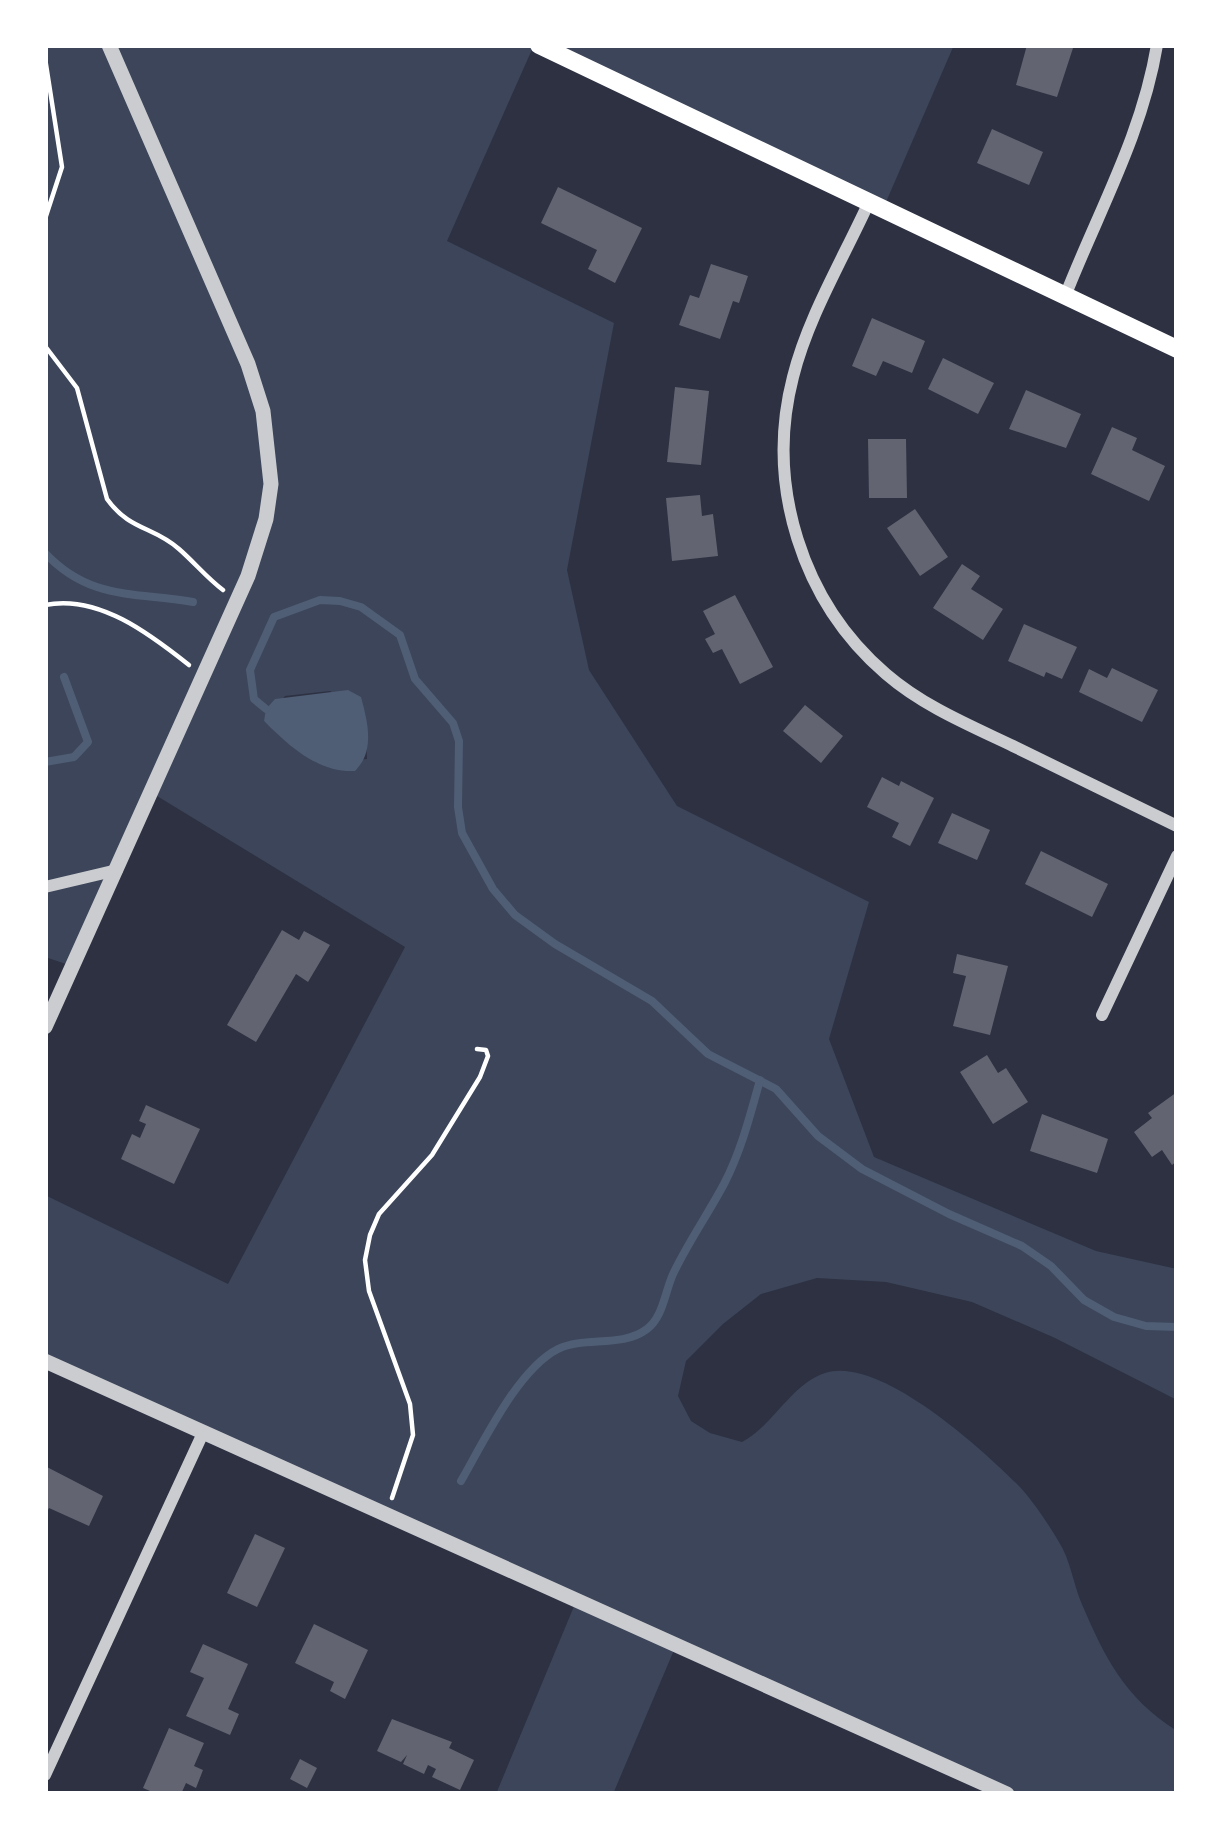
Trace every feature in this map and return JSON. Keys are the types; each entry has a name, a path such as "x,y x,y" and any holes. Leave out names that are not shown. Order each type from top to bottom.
{"main road":[{"path":"539,45 1177,350"}],"street":[{"path":"45,1027 248,576 271,484 268,432 248,364 109,45"},
{"path":"1066,294 1126,161 1157,45"},
{"path":"869,202 806,339 786,408 783,458 788,500 798,544 814,582 860,649 915,696 1177,826"},
{"path":"1102,1015 1177,856"},
{"path":"45,887 117,870"},
{"path":"45,1361 1007,1794"},
{"path":"45,1775 203,1433"}],"path":[{"path":"45,58 62,167 45,219"},
{"path":"45,346 77,388 107,499 117,513 127,523 178,548 221,589"},
{"path":"45,605 69,603 128,621 202,676"},
{"path":"387,1515 413,1435 410,1404 369,1291 365,1260 379,1214 432,1154 480,1078 488,1056 477,1049"}],"shaded area":[{"path":"45,45 534,45 447,241 614,323 567,570 589,670 677,806 869,902 829,1039 874,1157 1096,1251 1177,1269 1177,1400 972,1302 886,1282 817,1278 761,1294 723,1324 686,1361 678,1396 691,1421 710,1433 742,1442 813,1378 847,1371 899,1390 953,1427 1033,1503 1063,1549 1081,1602 1118,1675 1143,1704 1177,1731 1177,1794 1007,1794 677,1643 613,1794 496,1794 577,1599 45,1361 45,1195 228,1284 405,947 152,793 72,966 45,957","holes":["330,691 365,713 367,759 317,763 264,721 285,696"]},
{"path":"539,45 954,45 883,209"},
{"path":"348,690 361,697 367,727 368,746 355,771 317,763 264,721 275,699"}],"building":[{"path":"1027,45 1074,45 1057,97 1016,85"},
{"path":"992,129 1043,152 1029,185 977,163"},
{"path":"558,187 642,228 615,283 588,269 597,250 541,223"},
{"path":"711,264 748,276 720,339 679,325 690,295 699,298"},
{"path":"872,318 925,341 912,373 883,361 876,376 852,366"},
{"path":"943,358 994,383 978,414 928,389"},
{"path":"675,387 709,391 701,465 667,462"},
{"path":"1026,390 1081,414 1066,448 1009,429"},
{"path":"1112,427 1137,438 1132,450 1165,466 1149,501 1091,474"},
{"path":"868,439 906,439 907,498 869,498"},
{"path":"700,495 702,516 713,514 718,556 672,561 666,498"},
{"path":"915,509 948,557 920,576 887,528"},
{"path":"962,564 980,576 971,589 1003,609 983,640 933,608"},
{"path":"735,595 773,667 740,684 722,649 713,653 705,639 715,634 703,611"},
{"path":"1024,624 1077,647 1062,679 1046,672 1044,677 1008,661"},
{"path":"1112,668 1158,690 1142,722 1079,692 1089,669 1107,678"},
{"path":"805,705 843,736 821,763 783,731"},
{"path":"882,777 934,798 910,846 892,837 899,823 867,807"},
{"path":"952,813 990,830 977,860 938,843"},
{"path":"1041,851 1108,884 1092,917 1025,884"},
{"path":"282,930 299,940 304,931 330,945 308,982 296,974 256,1042 227,1025"},
{"path":"957,954 1008,966 990,1035 953,1026 966,976 953,973"},
{"path":"987,1055 998,1073 1006,1068 1028,1102 993,1124 960,1072"},
{"path":"1177,1092 1177,1161 1172,1165 1162,1150 1152,1157 1134,1132 1152,1118 1148,1113"},
{"path":"146,1105 200,1129 174,1184 121,1159 132,1134 140,1138 146,1124 139,1121"},
{"path":"1042,1114 1108,1139 1097,1173 1030,1151"},
{"path":"45,1466 103,1496 89,1526 49,1508 45,1516"},
{"path":"255,1534 285,1548 257,1607 227,1593"},
{"path":"314,1624 368,1650 345,1699 330,1691 334,1682 295,1663"},
{"path":"203,1644 248,1664 228,1709 239,1714 230,1735 186,1716 204,1678 190,1672"},
{"path":"392,1719 452,1742 449,1748 474,1760 460,1790 432,1777 436,1769 428,1765 424,1774 403,1764 407,1755 401,1762 377,1751"},
{"path":"169,1728 204,1743 194,1766 203,1770 196,1788 186,1783 181,1794 157,1794 143,1788"},
{"path":"300,1759 317,1768 307,1788 290,1779"}],"waterway":[{"path":"45,553 96,587 193,602"},
{"path":"266,709 254,699 250,670 274,617 320,600 361,607 400,635 415,679 453,723 459,741 462,833 493,889 515,915 652,1001 708,1054 776,1089 818,1136 862,1169 1022,1246 1051,1266 1084,1300 1114,1317 1146,1326 1177,1327"},
{"path":"45,762 74,757 88,742 64,677"},
{"path":"461,1481 503,1408 543,1359 569,1345 637,1335 653,1324 680,1261 730,1172 760,1080"}]}
